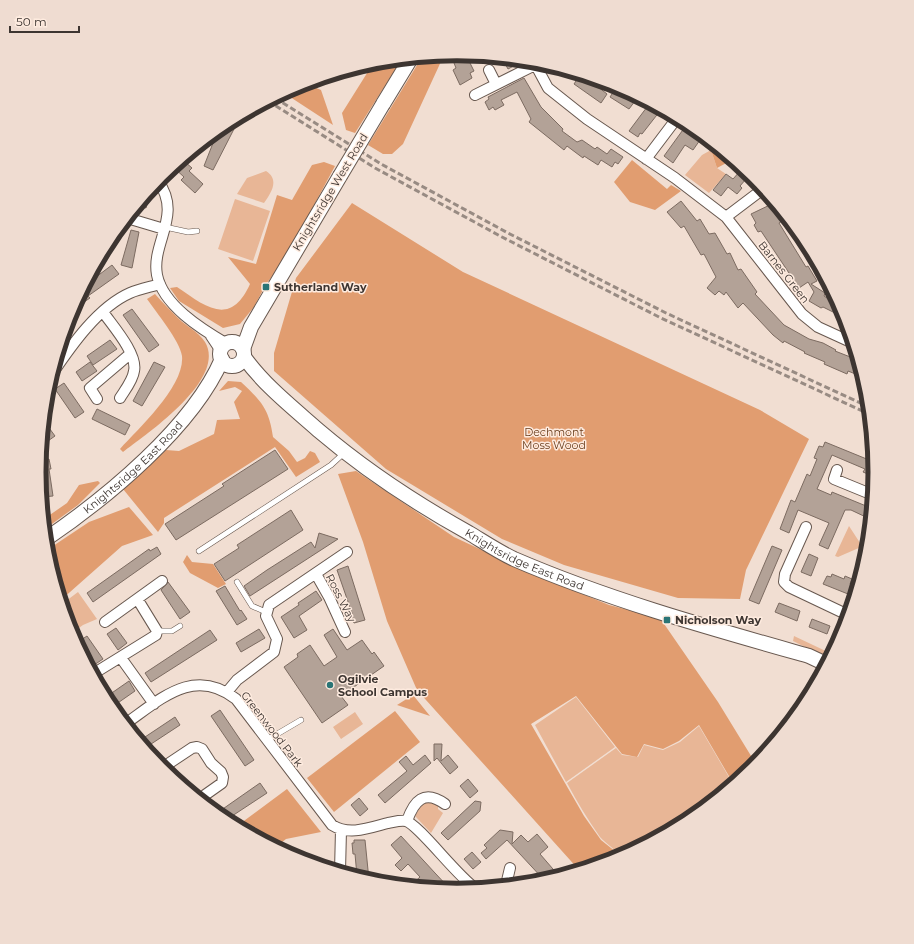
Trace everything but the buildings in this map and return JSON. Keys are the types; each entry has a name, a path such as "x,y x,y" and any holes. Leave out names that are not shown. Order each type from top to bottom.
{"street":[{"name":"Knightsridge West Road","path":"232,354 251,327 407,65"},
{"path":"474,95 526,67"},
{"name":"Barnes Green","path":"537,69 548,88 587,119 675,178 726,216 802,314 818,327 846,340"},
{"path":"489,70 496,84"},
{"path":"646,160 673,123"},
{"path":"161,187 167,200 165,228 156,264 160,284 169,300 232,354"},
{"path":"726,216 758,192"},
{"path":"133,220 165,228"},
{"path":"65,349 103,312 130,293 160,284"},
{"path":"103,312 124,341 135,364 134,372 120,398"},
{"path":"97,399 90,388 130,354"},
{"name":"Knightsridge East Road","path":"51,535 83,513 127,476 189,412 232,354 344,452 382,481 431,512 513,558 618,598 809,656 822,662"},
{"path":"837,470 834,479 867,493"},
{"path":"806,527 785,574 784,582 789,587 843,613"},
{"name":"Ross Way","path":"266,612 269,605 347,552"},
{"name":"Ross Way","path":"316,574 329,597 345,632"},
{"path":"105,622 138,600 162,581"},
{"path":"98,672 156,635 157,631 138,600"},
{"path":"227,692 237,680 274,652 276,639 266,616 266,612"},
{"path":"121,658 154,704"},
{"name":"Greenwood Park","path":"130,721 168,695 188,686 205,684 227,692 240,703 332,825 341,830"},
{"path":"167,764 192,748 197,747 202,749 211,763 221,772 224,777 222,783 205,795"},
{"path":"407,822 411,808 418,801 426,797 434,797 445,804"},
{"path":"340,866 341,830 353,831 401,820 411,823 450,866 469,883"},
{"path":"507,879 510,868"}],"lane":[{"path":"165,228 188,232 197,231"},
{"path":"199,551 331,464 344,452"},
{"path":"237,582 252,606 266,612"},
{"path":"157,631 172,631 180,626"},
{"path":"267,740 301,720"}],"shaded area":[{"path":"711,150 717,168 726,174 709,193 685,175 702,155"},
{"path":"266,171 273,178 273,187 264,203 237,194 247,178"},
{"path":"235,199 270,211 253,261 218,249"},
{"path":"849,526 861,545 861,547 838,557 835,556"},
{"path":"78,592 97,619 77,629 67,600"},
{"path":"794,636 827,652 825,657 793,641"},
{"path":"576,697 615,747 566,782 535,725"},
{"path":"355,712 363,724 341,739 333,727"},
{"path":"699,726 730,779 685,814 639,841 615,852 600,837 567,783 616,748 622,755 638,757 644,745 663,750 680,742"},
{"path":"431,800 438,805 438,809 443,813 431,833 415,816 423,802"}],"green space":[{"path":"441,62 403,144 392,154 383,154 368,145 418,63"},
{"path":"398,66 355,133 346,130 342,113 368,71"},
{"path":"314,87 321,90 333,125 290,97"},
{"path":"712,150 727,162 717,168"},
{"path":"632,160 667,189 671,185 681,191 655,210 630,202 614,182"},
{"path":"324,162 335,166 283,263 266,284 254,307 240,324 223,328 179,301 170,288 177,287 197,301 216,309 225,309 234,306 242,298 250,284 228,257 256,264 277,195 292,200 312,165"},
{"name":"Dechmont Moss Wood","path":"352,203 463,272 760,410 809,439 746,570 740,599 678,598 564,565 502,539 386,469 274,371 274,353 296,278"},
{"path":"155,294 178,318 202,338 205,342 209,357 205,372 195,388 182,404 166,419 123,452 120,449 149,418 169,393 181,368 182,356 177,343 147,299"},
{"path":"228,381 241,382 259,400 269,419 273,437 289,451 297,462 305,458 310,451 315,453 320,462 296,477 275,447 164,518 164,523 158,532 123,489 166,450 179,451 214,434 217,420 240,419 234,402 242,391 235,387 219,391"},
{"path":"356,471 454,537 520,568 609,605 660,618 718,702 752,758 731,779 699,725 679,741 663,749 644,744 637,757 622,754 576,696 531,724 584,816 601,840 615,851 575,865 417,690 387,621 363,542 338,474"},
{"path":"98,481 100,483 78,505 50,525 49,516 67,503 79,485"},
{"path":"129,507 153,535 122,546 66,596 53,546 89,522"},
{"path":"187,555 192,562 213,564 226,584 218,588 190,573 183,562"},
{"path":"413,695 430,716 397,705"},
{"path":"395,711 420,742 334,812 307,778"},
{"path":"287,789 321,832 286,839 280,843 242,822"}],"railway":[{"path":"280,101 381,164 508,233 666,313 862,404"},
{"path":"273,104 375,168 502,237 661,318 863,411"}],"place":[{"name":"Sutherland Way","path":"266,287"},
{"name":"Nicholson Way","path":"667,620"},
{"name":"Ogilvie School Campus","path":"330,685"}]}
